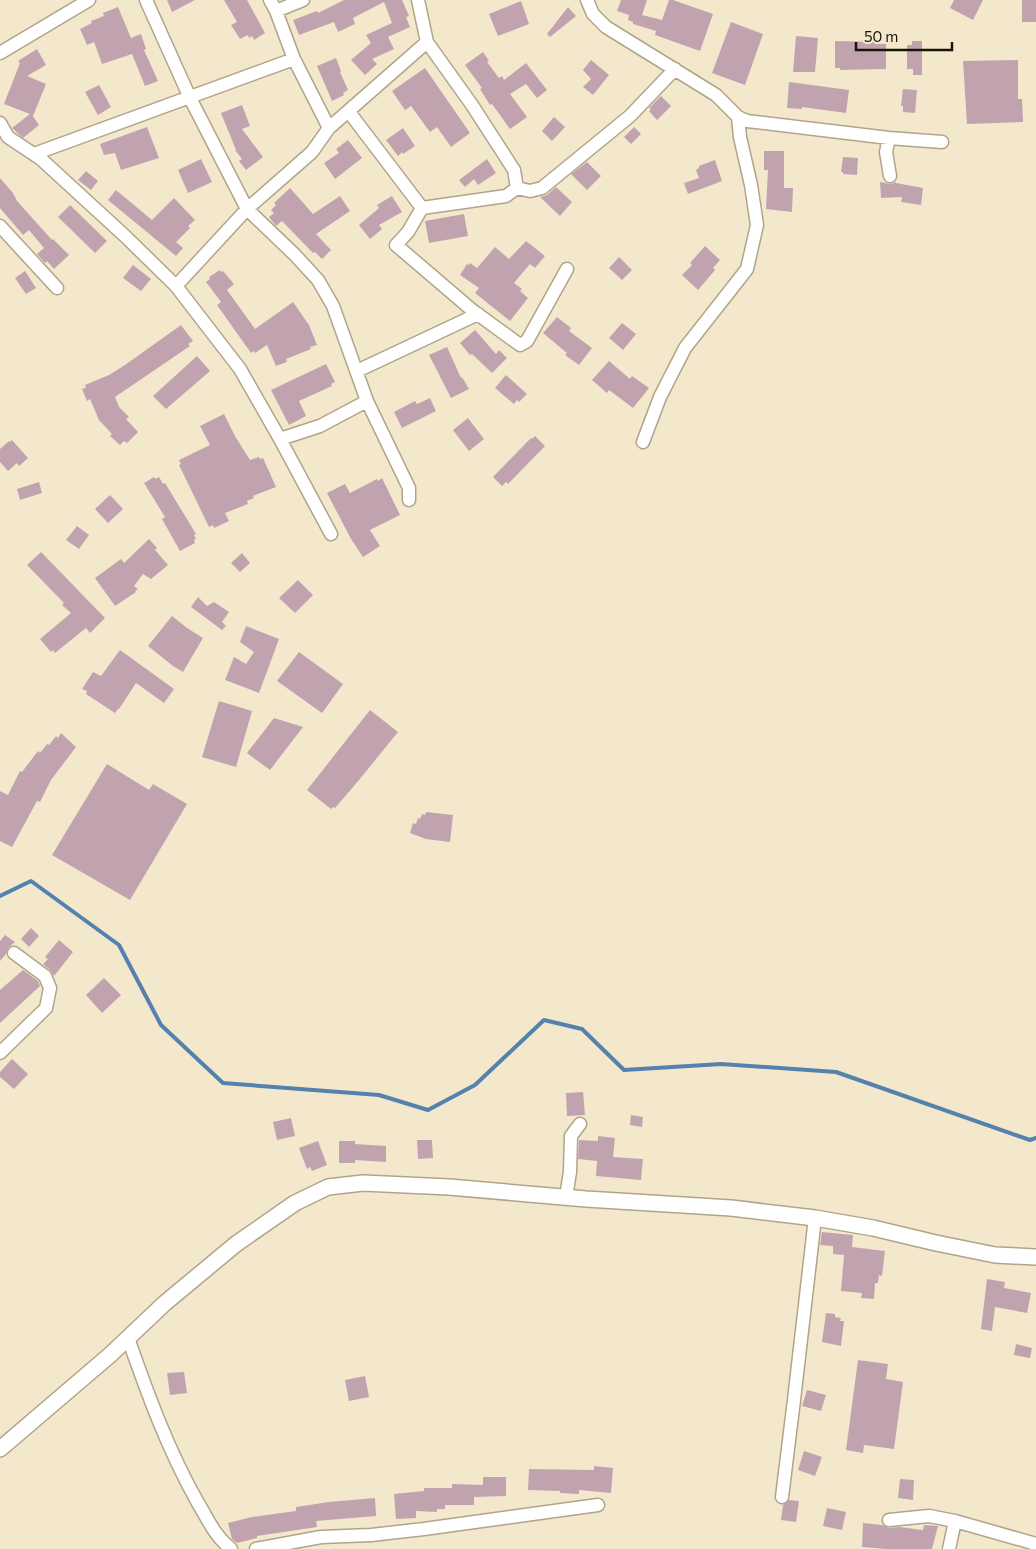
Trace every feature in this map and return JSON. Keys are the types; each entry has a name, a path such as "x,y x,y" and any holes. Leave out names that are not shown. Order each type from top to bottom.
{"street":[{"path":"0,53 89,0"},
{"path":"146,0 190,98 247,209 318,280 333,306 368,401 409,488 409,500"},
{"path":"303,0 273,6 294,59 329,128"},
{"path":"418,0 427,42 472,105 514,170 516,188"},
{"path":"587,0 593,14 606,27 716,95 738,117 747,122 942,142"},
{"path":"176,286 247,209 312,152 329,128 427,42"},
{"path":"34,154 294,59"},
{"path":"516,188 530,191 542,188 630,116 674,69"},
{"path":"348,112 422,208"},
{"path":"643,442 660,397 685,348 747,269 757,225 738,117"},
{"path":"0,123 4,140 34,154 126,237 176,286 240,369 331,534"},
{"path":"889,138 886,152 890,176"},
{"path":"422,208 506,196 516,188"},
{"path":"422,208 408,232 396,245 478,314 520,345 527,341 567,269"},
{"path":"0,226 57,288"},
{"path":"357,370 478,314"},
{"path":"280,439 320,426 368,401"},
{"path":"0,1053 46,1008 50,988 44,976 14,953"},
{"path":"566,1197 570,1172 571,1136 580,1124"},
{"path":"0,1449 128,1338 165,1303 236,1244 295,1203 328,1187 363,1183 449,1187 731,1208 815,1218 873,1228 995,1255 1036,1257"},
{"path":"782,1497 815,1218"},
{"path":"128,1338 152,1406 186,1482 220,1544 231,1549"},
{"path":"256,1549 321,1537 371,1535 424,1529 598,1505"},
{"path":"889,1520 929,1516 955,1521 1036,1544"},
{"path":"949,1549 955,1521"}],"building":[{"path":"167,0 195,0 172,12"},
{"path":"224,0 247,0 265,33 254,40 252,36 249,38 248,35 240,39 231,25 237,22"},
{"path":"344,0 402,0 409,16 406,17 410,27 388,37 394,49 372,59 377,64 365,75 351,60 371,43 366,35 392,23 384,2 353,18 355,24 338,32 334,22 299,35 293,20 317,11 318,13"},
{"path":"621,0 647,0 642,15 662,20 669,0 713,14 700,51 655,35 656,31 633,24 633,22 628,20 629,15 617,11"},
{"path":"954,0 983,0 973,20 950,8"},
{"path":"1022,0 1036,0 1036,22 1022,22"},
{"path":"521,1 529,24 498,36 489,14"},
{"path":"118,7 131,38 141,34 146,49 144,50 158,81 145,86 132,54 102,64 94,42 87,45 80,29 92,23 91,21 104,16 103,13"},
{"path":"568,7 576,16 550,37 547,34"},
{"path":"731,22 763,34 745,85 712,73"},
{"path":"796,36 818,38 815,72 793,72"},
{"path":"835,41 886,44 886,69 840,70 840,68 835,68"},
{"path":"912,41 922,41 922,75 913,75 913,69 907,69 907,45 912,45"},
{"path":"37,49 46,65 27,76 46,84 32,115 39,125 23,138 12,128 30,114 4,104 20,63 18,61"},
{"path":"483,52 489,61 487,62 499,78 502,76 504,80 526,63 547,90 537,98 526,84 510,94 527,117 510,129 492,104 490,105 480,89 482,88 465,65"},
{"path":"336,58 348,90 343,93 344,95 332,101 317,66"},
{"path":"591,60 609,75 593,95 583,87 591,79 583,70"},
{"path":"1018,60 1018,99 1022,99 1023,122 967,124 963,61"},
{"path":"425,68 470,133 451,147 437,127 430,132 411,106 405,110 392,91"},
{"path":"789,82 849,90 846,113 802,107 802,109 787,108"},
{"path":"99,85 111,107 98,115 85,92"},
{"path":"903,89 917,90 915,113 903,112 903,106 901,106"},
{"path":"661,96 671,106 657,120 649,111 651,109 649,108"},
{"path":"242,105 250,126 242,129 263,157 246,170 239,161 242,159 235,150 221,113"},
{"path":"554,117 565,127 552,141 542,131"},
{"path":"147,127 159,158 121,170 115,153 104,155 100,144"},
{"path":"634,127 641,134 631,144 624,137"},
{"path":"403,128 415,146 398,156 386,140"},
{"path":"348,140 362,158 335,179 324,163 339,153 336,149"},
{"path":"764,151 784,151 784,188 793,188 792,212 766,209 768,170 764,170"},
{"path":"843,157 858,158 857,175 843,174 841,172"},
{"path":"201,159 212,182 188,193 178,170"},
{"path":"487,159 496,173 478,185 474,179 465,187 459,180"},
{"path":"715,160 722,181 688,194 684,183 699,178 696,170 699,166"},
{"path":"587,162 601,176 587,190 571,174"},
{"path":"86,171 98,181 91,190 78,180"},
{"path":"0,178 13,193 17,201 52,240 69,255 54,269 37,254 44,248 29,230 23,235 0,208"},
{"path":"880,182 891,184 896,182 923,188 921,205 901,202 902,197 881,198"},
{"path":"556,187 572,202 560,216 540,197 547,195"},
{"path":"290,188 313,214 340,196 350,211 316,234 331,250 322,259 315,252 313,253 282,221 276,226 269,217 274,213 271,210 276,205 274,203"},
{"path":"116,190 152,220 174,198 195,220 176,242 183,248 176,256 108,200"},
{"path":"392,196 402,212 379,225 382,229 370,239 359,225 379,208 377,205"},
{"path":"70,205 107,241 95,253 58,217"},
{"path":"464,214 468,236 429,243 425,221"},
{"path":"526,241 545,256 535,268 530,264 514,283 522,289 520,291 528,298 510,321 475,293 479,288 460,275 467,264 469,265 470,263 477,268 495,247 509,259"},
{"path":"705,246 720,260 713,268 715,270 698,290 682,275 692,265 690,263"},
{"path":"619,257 632,270 622,280 609,268"},
{"path":"133,265 151,279 141,291 123,278"},
{"path":"220,270 234,284 227,290 255,329 293,302 309,325 317,345 286,359 287,362 276,366 267,345 255,353 254,351 251,353 217,305 221,302 206,282 210,279 209,277"},
{"path":"25,271 36,288 26,294 15,278"},
{"path":"557,317 571,328 569,331 592,348 579,365 565,355 567,353 543,333"},
{"path":"622,323 636,334 623,350 609,338"},
{"path":"181,325 193,341 188,344 190,346 115,397 119,407 129,417 126,419 138,432 127,443 124,441 120,445 110,436 112,434 99,420 90,399 87,401 82,389 86,388 85,385 109,375 125,365"},
{"path":"475,330 496,354 499,350 507,358 492,373 472,354 470,355 460,343"},
{"path":"447,347 461,378 469,389 451,398 429,355"},
{"path":"197,356 210,371 166,409 153,396"},
{"path":"609,361 630,379 632,376 649,388 633,408 609,390 607,393 592,380"},
{"path":"326,364 335,382 331,384 332,386 299,401 306,416 289,425 271,390"},
{"path":"506,375 527,394 514,404 495,388"},
{"path":"430,398 436,411 402,428 394,412 415,401 417,404"},
{"path":"224,414 250,460 259,457 260,459 263,458 276,487 253,496 254,498 247,501 248,504 225,513 229,521 214,528 213,525 209,527 179,465 181,464 179,460 210,445 200,426"},
{"path":"468,418 484,439 469,451 453,430"},
{"path":"535,436 545,446 508,484 506,482 502,486 493,477"},
{"path":"12,440 28,458 19,466 17,463 8,471 0,462 0,449"},
{"path":"154,477 156,479 159,477 163,484 165,483 196,534 194,535 195,543 180,551 162,519 165,517 144,483"},
{"path":"382,478 400,515 370,530 380,546 363,557 351,539 327,493 345,484 350,493"},
{"path":"39,482 42,493 20,500 17,489"},
{"path":"110,495 123,509 108,523 95,509"},
{"path":"77,526 89,535 79,549 66,540"},
{"path":"149,539 157,548 155,550 168,565 151,579 143,574 134,586 138,589 136,592 115,606 95,578 121,559 124,563"},
{"path":"41,552 105,618 90,633 86,628 55,653 53,650 51,652 40,639 71,613 62,605 64,603 27,565"},
{"path":"242,553 250,563 240,572 231,563"},
{"path":"298,580 313,595 295,613 279,598"},
{"path":"198,597 207,606 214,602 229,612 222,622 226,626 222,630 191,607"},
{"path":"172,616 203,638 183,672 148,646"},
{"path":"246,626 279,639 259,693 225,680 234,657 246,664 254,652 240,642"},
{"path":"120,650 174,689 164,703 136,683 115,713 86,694 87,691 82,689 93,672 101,676"},
{"path":"299,652 343,684 322,713 277,681"},
{"path":"219,701 252,711 236,767 202,757"},
{"path":"370,710 398,732 335,808 331,809 307,790"},
{"path":"274,718 303,727 270,770 247,753"},
{"path":"61,733 76,747 51,780 40,802 37,801 12,847 0,841 0,791 8,795 20,771 22,772 38,751 40,753 47,744 49,745 56,736 58,738"},
{"path":"107,764 149,790 153,784 187,804 130,900 52,855"},
{"path":"426,812 453,815 450,842 426,839 410,833 413,823 416,824 418,818 420,819 422,814 425,815"},
{"path":"31,928 39,936 29,947 21,939"},
{"path":"5,935 15,942 8,948 0,961 0,941"},
{"path":"59,940 73,952 54,976 43,964 48,959 45,957"},
{"path":"23,970 38,981 40,986 0,1023 0,990"},
{"path":"104,978 121,995 102,1013 86,995"},
{"path":"12,1059 28,1074 14,1089 0,1077 0,1072"},
{"path":"583,1092 585,1115 567,1116 566,1093"},
{"path":"631,1115 643,1117 642,1127 630,1125"},
{"path":"291,1118 295,1136 277,1140 273,1122"},
{"path":"598,1136 615,1138 613,1157 643,1159 641,1180 596,1176 597,1161 578,1159 579,1140 598,1141"},
{"path":"417,1140 432,1140 433,1158 418,1159"},
{"path":"318,1141 327,1165 312,1171 310,1167 307,1169 299,1148"},
{"path":"339,1141 355,1141 355,1144 386,1146 386,1162 355,1160 355,1163 339,1163"},
{"path":"822,1232 853,1235 852,1247 885,1251 882,1276 879,1275 878,1283 875,1283 874,1299 861,1298 862,1293 841,1291 844,1255 833,1254 833,1246 820,1245"},
{"path":"987,1279 1005,1282 1004,1288 1031,1293 1027,1313 995,1307 992,1331 981,1329"},
{"path":"826,1313 835,1314 835,1317 841,1318 840,1321 844,1321 841,1346 822,1342"},
{"path":"1016,1344 1032,1348 1030,1358 1014,1355"},
{"path":"858,1360 888,1364 886,1379 903,1382 894,1449 864,1445 863,1453 846,1450"},
{"path":"184,1372 187,1393 170,1395 167,1373"},
{"path":"365,1376 369,1397 349,1401 345,1380"},
{"path":"807,1390 826,1395 821,1411 802,1406"},
{"path":"804,1451 822,1457 815,1476 798,1470"},
{"path":"594,1466 613,1468 611,1493 579,1490 579,1494 560,1493 560,1491 528,1490 529,1469 594,1470"},
{"path":"483,1477 506,1477 506,1496 474,1497 474,1505 445,1505 445,1509 437,1509 437,1512 416,1511 416,1518 396,1519 394,1494 424,1491 424,1488 452,1488 452,1484 483,1485"},
{"path":"900,1479 914,1480 913,1500 898,1498"},
{"path":"375,1498 376,1516 316,1521 317,1527 257,1536 257,1538 237,1543 232,1539 228,1523 252,1517 296,1511 296,1507"},
{"path":"789,1500 799,1501 796,1522 781,1520 783,1505"},
{"path":"827,1508 846,1512 842,1530 823,1526"},
{"path":"863,1523 882,1525 889,1528 899,1527 923,1530 924,1525 938,1526 932,1549 886,1549 862,1547"}],"waterway":[{"path":"0,896 31,881 119,945 161,1025 223,1083 379,1095 428,1110 475,1085 544,1020 582,1029 624,1070 721,1064 836,1072 1030,1140 1036,1138"}]}
